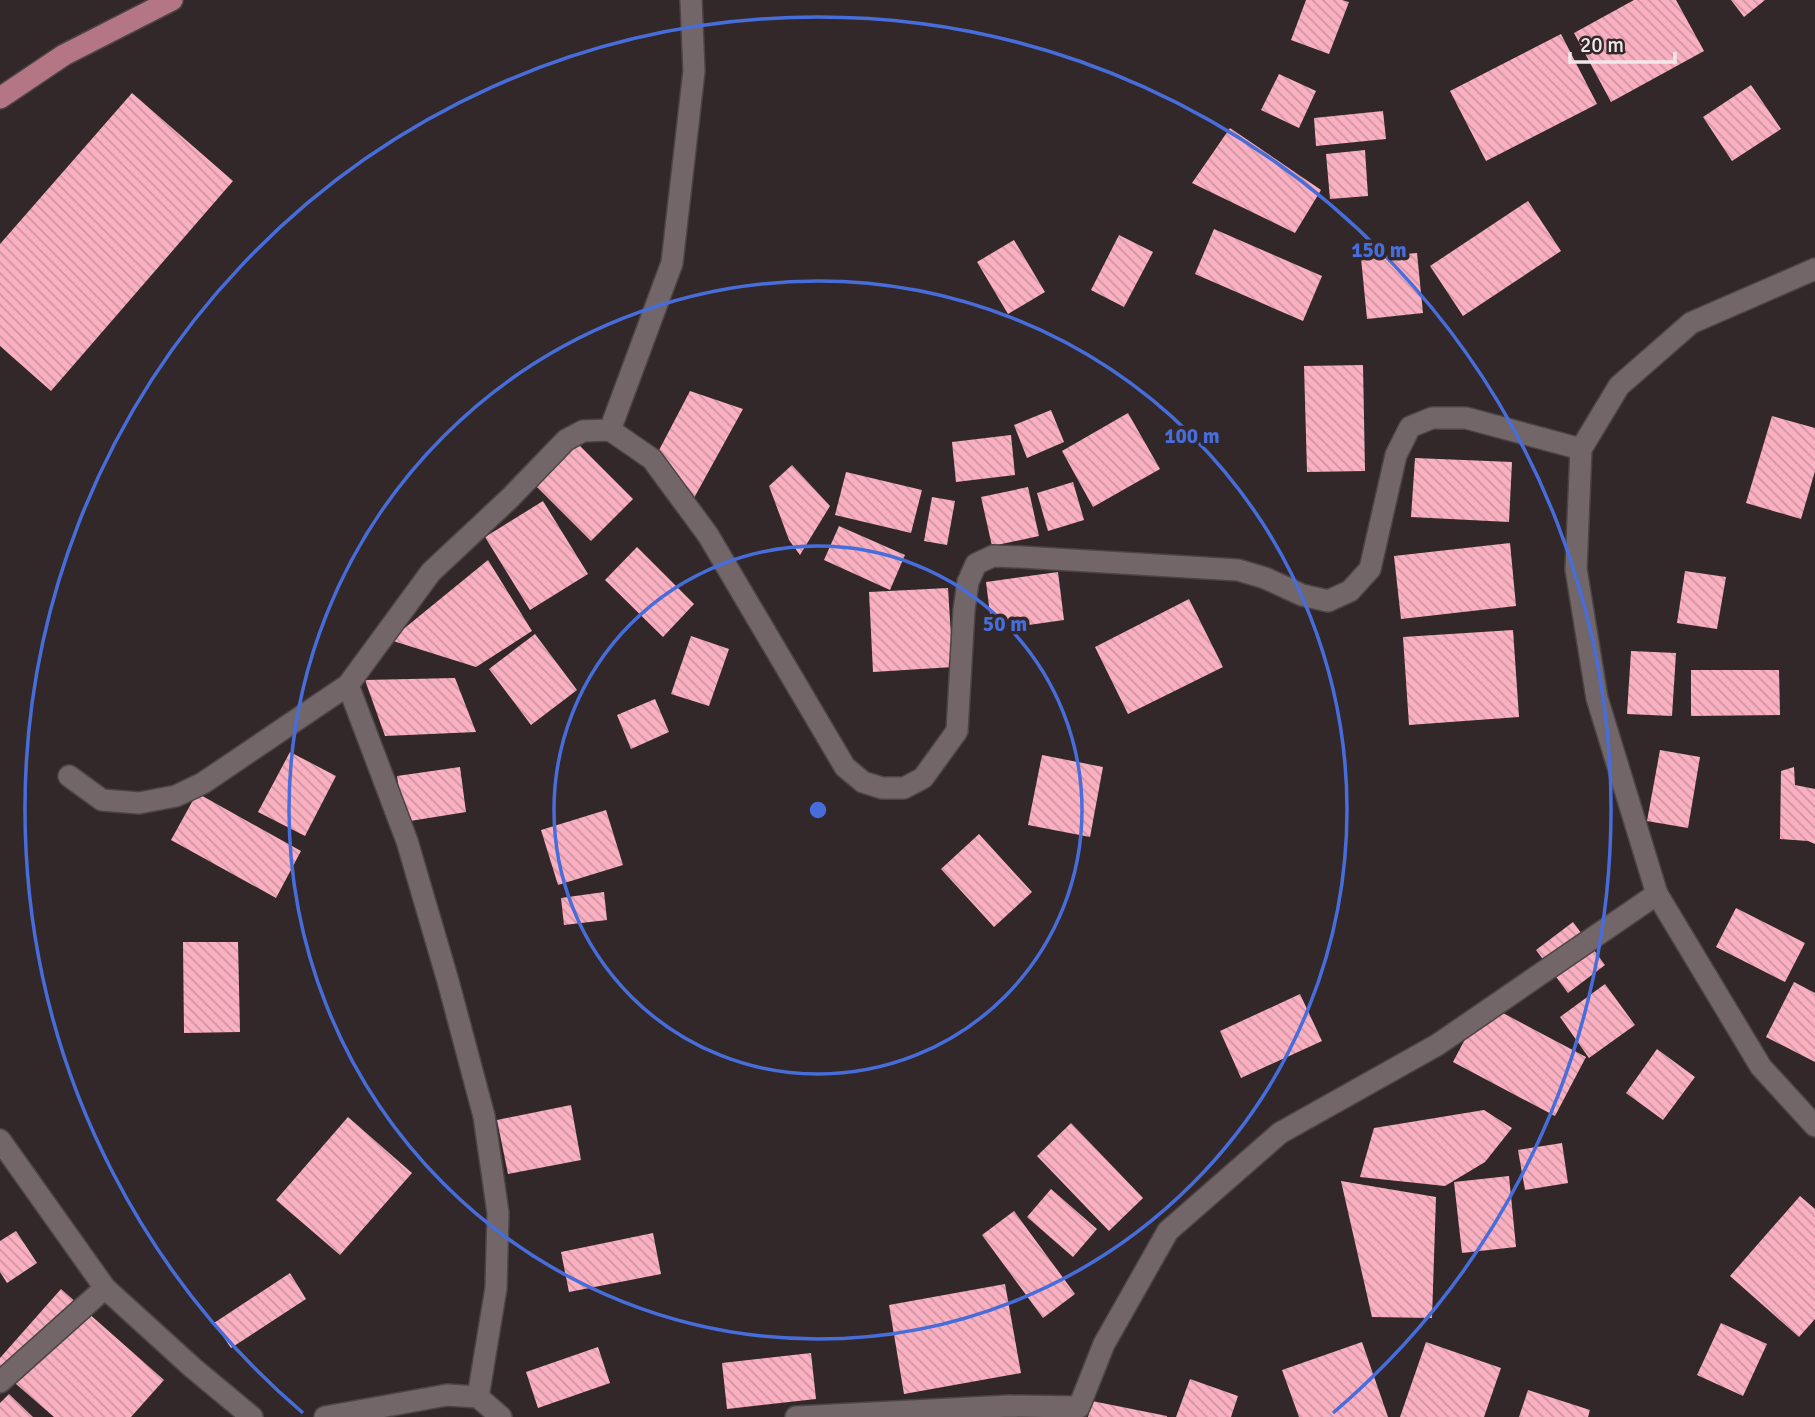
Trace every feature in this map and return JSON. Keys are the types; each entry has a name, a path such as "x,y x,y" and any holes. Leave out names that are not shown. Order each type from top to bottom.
{"main road":[{"path":"0,98 64,55 172,0"}],"street":[{"path":"610,430 672,263 694,71 691,0"},
{"path":"1815,269 1691,323 1619,386 1581,449 1576,569 1597,698 1657,894 1761,1067 1815,1126"},
{"path":"69,776 102,800 139,803 176,796 203,783 348,685 431,572 510,498 566,440 583,431 610,430 652,459 708,536 845,767 863,782 881,788 904,788 923,778 957,731 964,610 968,582 976,564 993,556 1238,570 1265,578 1302,595 1328,601 1350,592 1370,569 1396,455 1410,427 1432,418 1466,418 1581,449"},
{"path":"348,685 407,841 449,981 484,1116 497,1226 496,1288 478,1397"},
{"path":"796,1417 996,1406 1076,1412 1104,1344 1168,1231 1280,1133 1437,1045 1657,894"},
{"path":"0,1140 105,1288 192,1368 252,1417"},
{"path":"0,1382 105,1288"},
{"path":"325,1417 446,1395 478,1397 501,1417"}],"building":[{"path":"1306,0 1349,2 1329,54 1291,40"},
{"path":"1634,0 1676,0 1704,51 1611,102 1574,33"},
{"path":"1731,0 1765,0 1744,17"},
{"path":"1561,34 1597,104 1486,161 1450,91"},
{"path":"1279,74 1316,91 1299,128 1261,110"},
{"path":"1751,85 1781,129 1732,161 1703,117"},
{"path":"132,93 233,181 51,391 0,346 0,244"},
{"path":"1383,111 1386,139 1316,146 1314,118"},
{"path":"1230,128 1321,190 1295,233 1192,183"},
{"path":"1365,150 1368,196 1330,199 1326,154"},
{"path":"1528,201 1561,251 1463,316 1430,266"},
{"path":"1214,229 1322,276 1303,321 1195,274"},
{"path":"1119,235 1153,252 1124,307 1091,290"},
{"path":"1014,240 1045,292 1008,314 977,262"},
{"path":"1417,253 1423,313 1367,319 1361,258"},
{"path":"1363,365 1365,471 1307,472 1304,366"},
{"path":"690,391 743,409 694,498 657,454"},
{"path":"1051,410 1064,442 1027,458 1014,425"},
{"path":"1128,413 1160,469 1093,507 1062,451"},
{"path":"1772,416 1815,428 1815,471 1801,519 1746,503"},
{"path":"1011,435 1015,475 956,482 952,442"},
{"path":"577,443 633,499 591,541 535,485"},
{"path":"1415,458 1512,462 1509,522 1411,517"},
{"path":"792,465 830,506 800,555 789,540 769,486"},
{"path":"846,472 922,490 911,533 835,515"},
{"path":"1073,482 1084,520 1048,531 1037,493"},
{"path":"1028,487 1039,536 992,546 981,497"},
{"path":"932,497 955,501 947,545 924,541"},
{"path":"543,501 588,574 530,610 485,537"},
{"path":"839,526 905,555 890,590 824,560"},
{"path":"1510,543 1516,606 1401,619 1394,556"},
{"path":"637,547 694,604 663,637 605,580"},
{"path":"488,560 532,631 476,667 390,640"},
{"path":"1685,571 1726,577 1717,629 1677,623"},
{"path":"1058,572 1064,620 992,630 986,582"},
{"path":"948,588 953,667 873,672 869,592"},
{"path":"1189,599 1223,667 1128,714 1095,647"},
{"path":"1513,630 1519,717 1409,725 1403,637"},
{"path":"535,634 577,690 531,725 489,669"},
{"path":"691,636 729,649 709,706 671,694"},
{"path":"1631,651 1676,653 1672,716 1627,714"},
{"path":"1691,670 1779,670 1780,715 1691,716"},
{"path":"455,678 476,732 385,736 365,680"},
{"path":"655,699 669,732 631,749 617,715"},
{"path":"1660,750 1700,757 1688,828 1647,821"},
{"path":"290,752 336,776 305,836 258,812"},
{"path":"1042,755 1103,767 1090,837 1028,825"},
{"path":"460,767 466,812 404,822 397,776"},
{"path":"1794,767 1795,785 1815,789 1815,844 1780,839 1781,771"},
{"path":"197,793 301,851 276,898 171,840"},
{"path":"606,810 623,865 558,885 541,830"},
{"path":"979,834 1032,892 994,927 941,869"},
{"path":"604,892 607,920 564,925 561,898"},
{"path":"1736,908 1805,943 1785,982 1716,947"},
{"path":"1573,922 1605,965 1568,993 1536,950"},
{"path":"183,942 238,942 240,1032 184,1033"},
{"path":"1794,982 1815,993 1815,1062 1766,1037"},
{"path":"1605,984 1635,1025 1589,1058 1560,1017"},
{"path":"1300,994 1322,1041 1241,1078 1220,1031"},
{"path":"1484,1003 1586,1057 1555,1116 1453,1062"},
{"path":"1657,1049 1695,1077 1663,1120 1626,1093"},
{"path":"571,1105 581,1160 508,1174 497,1120"},
{"path":"1484,1110 1512,1128 1485,1162 1445,1186 1360,1177 1374,1128"},
{"path":"348,1117 412,1173 340,1255 276,1200"},
{"path":"1071,1123 1143,1198 1109,1231 1037,1156"},
{"path":"1562,1143 1568,1183 1525,1190 1518,1150"},
{"path":"1509,1176 1516,1247 1462,1253 1454,1182"},
{"path":"1341,1181 1436,1197 1432,1318 1372,1317"},
{"path":"1051,1189 1097,1229 1073,1257 1027,1217"},
{"path":"1800,1196 1815,1209 1815,1319 1799,1337 1730,1276"},
{"path":"1014,1211 1075,1294 1043,1318 982,1235"},
{"path":"16,1231 37,1263 7,1283 0,1272 0,1241"},
{"path":"653,1233 661,1274 569,1292 561,1252"},
{"path":"290,1273 306,1299 231,1348 214,1323"},
{"path":"1005,1284 1021,1373 904,1394 889,1305"},
{"path":"61,1289 164,1380 131,1417 54,1417 0,1370 0,1358"},
{"path":"1721,1323 1767,1344 1743,1396 1697,1375"},
{"path":"1362,1342 1388,1417 1299,1417 1282,1370"},
{"path":"1426,1342 1501,1368 1484,1417 1400,1417"},
{"path":"598,1347 610,1383 538,1408 526,1372"},
{"path":"811,1353 816,1399 727,1409 722,1363"},
{"path":"1190,1379 1238,1396 1231,1417 1176,1417"},
{"path":"1528,1390 1590,1410 1588,1417 1519,1417"},
{"path":"9,1394 33,1417 0,1417 0,1403"},
{"path":"1092,1401 1167,1416 1167,1417 1088,1417"}]}
